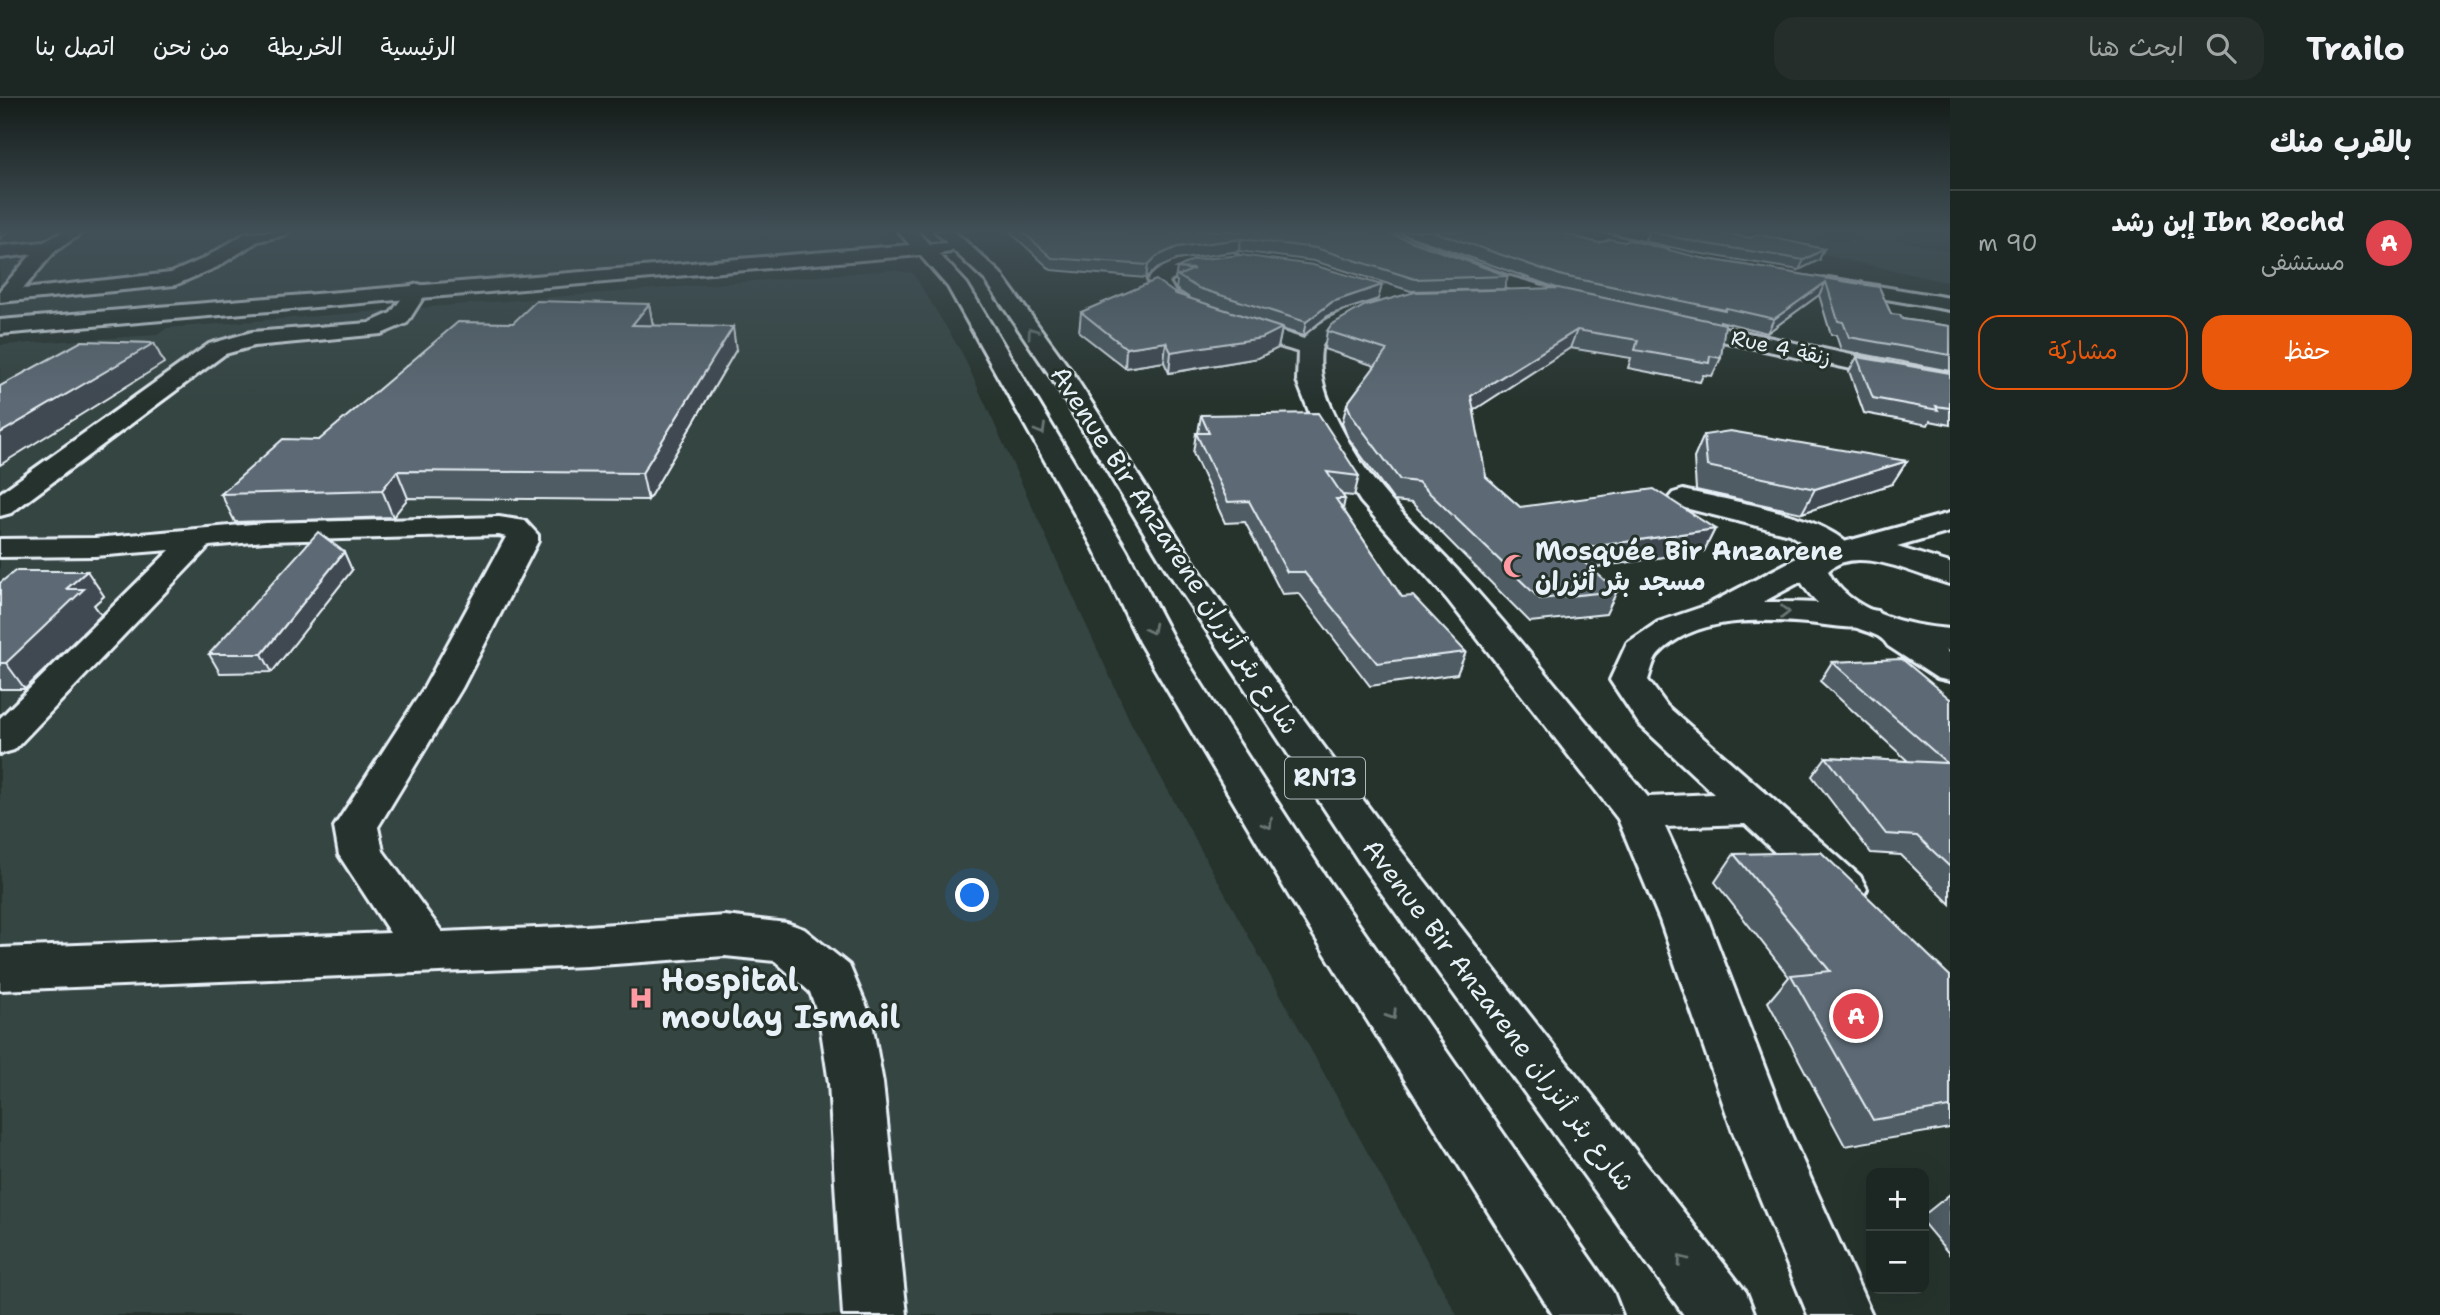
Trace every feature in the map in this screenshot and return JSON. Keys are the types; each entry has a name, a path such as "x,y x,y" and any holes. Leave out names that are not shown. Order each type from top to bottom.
{"main road":[{"path":"3,297 91,288"},
{"path":"0,327 430,288"},
{"name":"Avenue Bir Anzarene شارع بئر أنزران","path":"959,288 1110,549 1157,642 1298,872 1590,1315"},
{"name":"Avenue Bir Anzarene شارع بئر أنزران","path":"1001,288 1063,377 1179,564 1376,851 1723,1315"},
{"path":"1160,288 1169,301 1310,348"},
{"path":"1528,288 1601,307"},
{"path":"1851,288 1950,304"},
{"path":"0,507 217,349 252,339 373,329 399,318 418,289"},
{"path":"1388,293 1316,337 1310,348 1309,381 1315,400 1332,437 1376,502 1459,593 1637,813 1684,920 1761,1132 1840,1315"},
{"path":"1453,300 1552,296"},
{"name":"Rue 4 زنقة","path":"1649,318 1873,367 1950,380"},
{"path":"1683,499 1807,529 1834,554"},
{"path":"1869,913 1758,808 1653,715 1629,680 1640,651 1670,629 1717,612 1834,554 1950,522"},
{"path":"0,548 95,547 265,532 499,526 514,528 522,535 522,541 443,688 356,827 360,855 429,952"},
{"path":"0,741 201,537"},
{"path":"1950,574 1897,556 1834,554 1811,569 1814,580 1841,606 1872,621 1950,670"},
{"path":"1717,612 1795,612 1872,621 1911,634 1950,640"},
{"path":"1637,813 1758,808"},
{"path":"0,969 587,946 725,936 787,943 831,980 845,1017 856,1083 875,1315"}],"shaded area":[{"path":"0,288 378,288 0,318"},
{"name":"Hospital moulay Ismail","path":"669,288 922,288 962,353 1131,723 1457,1315 0,1315 0,345 157,335 167,328"}],"building":[{"path":"1138,288 1167,288 1176,294 1282,328 1262,338 1171,352 1166,342 1126,348 1081,312"},
{"path":"1198,288 1374,288 1332,302 1306,322"},
{"path":"1558,288 1725,324 1721,358 1710,356 1709,363 1635,350 1638,340 1577,330 1471,396 1486,477 1520,507 1654,489 1715,529 1570,550 1617,591 1540,599 1418,482 1400,480 1352,416 1347,404 1387,350 1327,331 1331,325 1364,306 1415,292"},
{"path":"1619,288 1818,288 1774,319 1726,308 1725,310"},
{"path":"1828,288 1879,288 1891,314 1900,315 1902,319 1950,326 1950,355 1849,337 1843,322 1838,321"},
{"path":"536,301 649,304 632,325 733,327 642,473 397,471 382,490 221,494 283,439 319,440 458,322 513,323"},
{"path":"82,341 154,343 0,433 0,386"},
{"path":"1857,357 1950,373 1950,408 1936,406 1938,410 1873,398"},
{"path":"1318,413 1359,476 1327,472 1345,499 1336,499 1402,597 1413,596 1466,652 1377,663 1304,572 1287,572 1249,501 1228,502 1196,433 1209,433 1201,415"},
{"path":"1730,431 1907,461 1815,489 1707,466 1704,435"},
{"path":"318,532 344,552 262,654 209,654"},
{"path":"15,571 87,571 66,589 84,589 6,663 0,663 0,583"},
{"path":"1902,659 1950,699 1950,867 1917,836 1886,834 1826,757 1947,763 1832,662"},
{"path":"1821,852 1950,976 1950,1107 1873,1120 1791,975 1830,971 1734,854"}],"place":[{"name":"Mosquée Bir Anzarene مسجد بئر أنزران","path":"1515,566"},
{"name":"Hospital moulay Ismail","path":"641,998"},
{"name":"Ibn Rochd إبن رشد","path":"1856,1016"}]}
